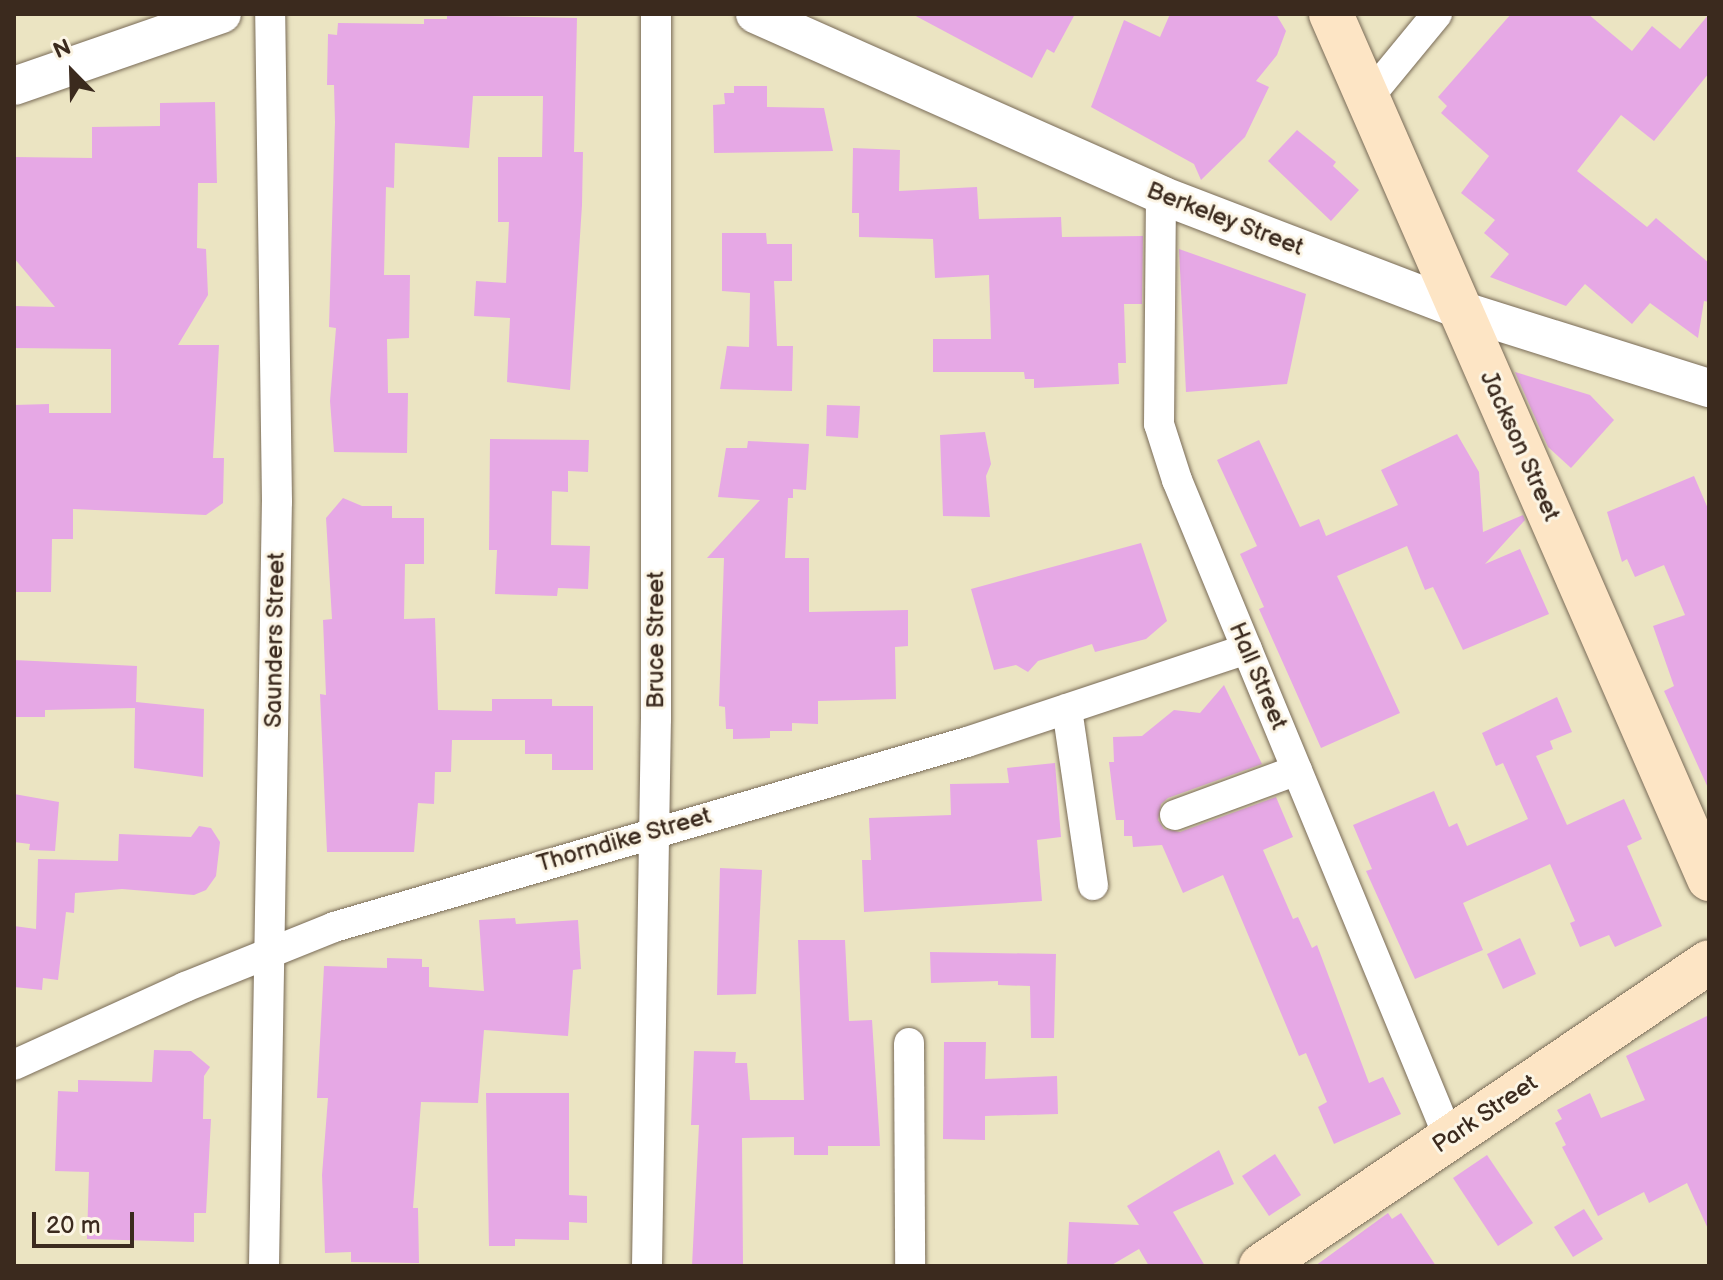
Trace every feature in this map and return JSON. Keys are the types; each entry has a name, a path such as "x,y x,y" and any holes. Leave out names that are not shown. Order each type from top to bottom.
{"main road":[{"name":"Jackson Street","path":"1331,14 1709,879"},
{"name":"Park Street","path":"1261,1266 1709,962"}],"street":[{"path":"14,86 222,14"},
{"name":"Saunders Street","path":"264,1266 277,502 270,14"},
{"name":"Bruce Street","path":"647,1266 654,831 656,14"},
{"name":"Berkeley Street","path":"755,14 1161,195 1461,310 1709,388"},
{"path":"1368,98 1437,14"},
{"name":"Hall Street","path":"1161,195 1159,424 1247,649 1449,1138"},
{"name":"Thorndike Street","path":"14,1065 269,952 334,927 1067,709 1247,649"},
{"path":"1067,709 1093,885"},
{"path":"1175,815 1297,770"},
{"path":"909,1043 910,1266"}],"building":[{"path":"912,14 1075,14 1054,53 1047,49 1032,78"},
{"path":"1170,14 1276,14 1286,31 1277,55 1256,81 1269,87 1245,137 1201,180 1194,164 1091,107 1124,20 1160,37"},
{"path":"1511,14 1588,14 1632,51 1652,26 1680,49 1709,14 1709,73 1654,141 1621,115 1577,171 1647,227 1656,218 1709,263 1709,302 1704,301 1698,338 1650,303 1632,324 1585,284 1566,306 1490,277 1509,254 1484,233 1495,220 1461,193 1489,156 1441,113 1447,106 1438,97"},
{"path":"447,15 577,18 574,152 583,152 570,390 507,382 510,318 474,316 476,281 506,283 509,222 498,222 498,157 542,157 543,96 473,96 469,148 395,143 394,188 386,187 384,275 410,275 409,338 387,339 388,393 408,393 407,453 334,452 330,401 336,328 329,327 335,122 334,85 327,85 328,34 337,35 338,23 424,24 424,19 447,19"},
{"path":"734,86 767,86 767,107 824,108 833,151 714,153 713,105 725,104 724,93 734,93"},
{"path":"215,102 217,183 198,183 197,248 206,249 208,295 178,345 219,345 213,458 224,458 223,503 206,515 73,509 73,539 52,539 51,592 14,592 14,405 49,404 49,413 111,413 111,349 14,348 14,306 55,307 14,258 14,157 92,158 92,127 160,126 160,103"},
{"path":"1297,130 1336,162 1333,166 1359,190 1331,221 1268,161"},
{"path":"853,148 900,150 899,191 977,187 979,219 1061,217 1062,237 1143,236 1142,304 1124,304 1126,363 1118,363 1119,384 1034,388 1034,379 1025,379 1024,372 933,372 933,339 991,339 989,275 935,278 933,239 859,237 859,213 852,213"},
{"path":"722,233 766,233 767,244 792,244 792,281 774,281 777,346 793,346 792,391 720,389 727,346 749,347 750,293 722,291"},
{"path":"1179,249 1306,294 1287,384 1186,392"},
{"path":"1515,372 1590,395 1614,420 1571,468 1548,447"},
{"path":"827,405 860,406 858,438 826,436"},
{"path":"985,432 991,464 986,476 990,517 943,516 940,435"},
{"path":"1457,434 1479,472 1483,532 1523,515 1525,520 1485,564 1520,549 1549,614 1463,650 1433,587 1425,590 1407,546 1337,576 1400,713 1321,748 1259,609 1264,607 1240,554 1257,546 1217,460 1259,440 1300,527 1319,519 1326,536 1398,505 1381,470"},
{"path":"490,439 589,440 588,472 568,471 568,492 552,491 551,545 590,546 588,589 558,588 557,596 495,594 497,550 489,550"},
{"path":"748,441 809,444 806,490 793,489 793,498 788,498 785,558 809,558 809,612 908,610 908,646 895,647 896,699 818,701 818,724 792,723 792,731 770,731 770,738 733,739 733,729 726,729 725,707 719,706 724,558 707,558 760,500 718,497 726,448 747,448"},
{"path":"1694,476 1709,511 1709,790 1664,691 1674,686 1653,626 1685,615 1664,565 1635,577 1627,559 1622,562 1607,512"},
{"path":"343,498 362,506 392,506 392,518 424,518 424,564 405,564 404,619 435,618 438,710 492,711 492,699 552,699 552,706 593,706 593,770 552,770 552,754 525,754 525,740 452,740 451,772 435,772 434,804 418,803 414,852 327,852 320,694 326,695 323,620 332,619 326,518"},
{"path":"1141,543 1167,621 1146,639 1095,652 1092,644 1038,661 1028,672 1016,665 994,670 971,589"},
{"path":"14,660 137,666 136,702 204,709 203,777 134,768 135,708 45,710 45,717 14,717"},
{"path":"1224,685 1262,764 1168,798 1161,804 1158,820 1164,829 1180,832 1276,797 1293,837 1263,850 1293,919 1298,917 1312,948 1317,945 1369,1083 1383,1077 1401,1114 1334,1144 1318,1107 1327,1102 1306,1053 1299,1056 1223,875 1183,893 1162,845 1133,847 1132,836 1124,836 1124,820 1116,820 1109,762 1114,762 1113,737 1142,736 1174,710 1200,713"},
{"path":"1557,697 1572,732 1550,741 1553,749 1536,756 1567,825 1624,799 1642,839 1627,846 1662,926 1615,947 1609,935 1580,947 1570,923 1575,921 1550,864 1463,903 1483,950 1415,979 1366,871 1372,869 1353,825 1434,791 1449,827 1457,823 1467,846 1528,819 1503,763 1496,766 1482,733"},
{"path":"1055,763 1061,837 1037,840 1042,901 864,912 862,860 871,860 869,818 951,815 950,784 1009,783 1007,768"},
{"path":"14,794 59,802 55,851 29,850 30,844 14,842"},
{"path":"199,826 211,828 220,842 216,876 206,890 194,895 122,889 75,893 74,913 66,912 58,980 43,978 42,990 14,987 14,926 36,929 38,859 118,861 119,834 191,837"},
{"path":"720,868 762,870 756,994 717,995"},
{"path":"515,918 516,924 578,920 581,969 573,970 568,1036 484,1030 478,1103 421,1102 413,1208 418,1208 419,1263 351,1262 351,1252 325,1253 322,1175 328,1098 317,1098 324,966 387,968 387,958 422,959 422,967 429,967 429,987 484,991 479,920"},
{"path":"1520,938 1536,974 1503,989 1487,954"},
{"path":"798,940 845,940 849,1021 872,1020 880,1146 828,1146 828,1155 794,1155 794,1137 742,1138 743,1266 692,1266 699,1125 691,1125 694,1051 736,1052 735,1063 747,1063 750,1100 804,1100"},
{"path":"930,952 1056,954 1054,1038 1031,1038 1030,986 998,985 998,981 931,983"},
{"path":"1709,1015 1709,1231 1687,1183 1649,1203 1644,1192 1598,1216 1562,1147 1566,1145 1555,1123 1562,1119 1557,1110 1590,1093 1601,1118 1645,1100 1626,1056"},
{"path":"944,1042 986,1042 985,1079 1057,1076 1058,1114 985,1116 985,1140 943,1139"},
{"path":"154,1050 191,1051 210,1067 204,1076 203,1119 211,1119 206,1213 194,1213 194,1242 87,1239 89,1172 55,1171 58,1091 78,1092 78,1080 152,1082"},
{"path":"486,1093 569,1093 569,1195 587,1196 587,1223 569,1222 569,1240 515,1239 515,1246 489,1246"},
{"path":"1219,1150 1234,1184 1173,1212 1205,1266 1149,1266 1139,1249 1110,1266 1067,1266 1069,1222 1139,1225 1127,1206"},
{"path":"1275,1154 1301,1195 1269,1216 1242,1176"},
{"path":"1487,1155 1533,1223 1498,1246 1453,1178"},
{"path":"1584,1209 1603,1239 1573,1257 1554,1227"},
{"path":"1388,1213 1392,1219 1401,1213 1436,1266 1315,1266"}]}
